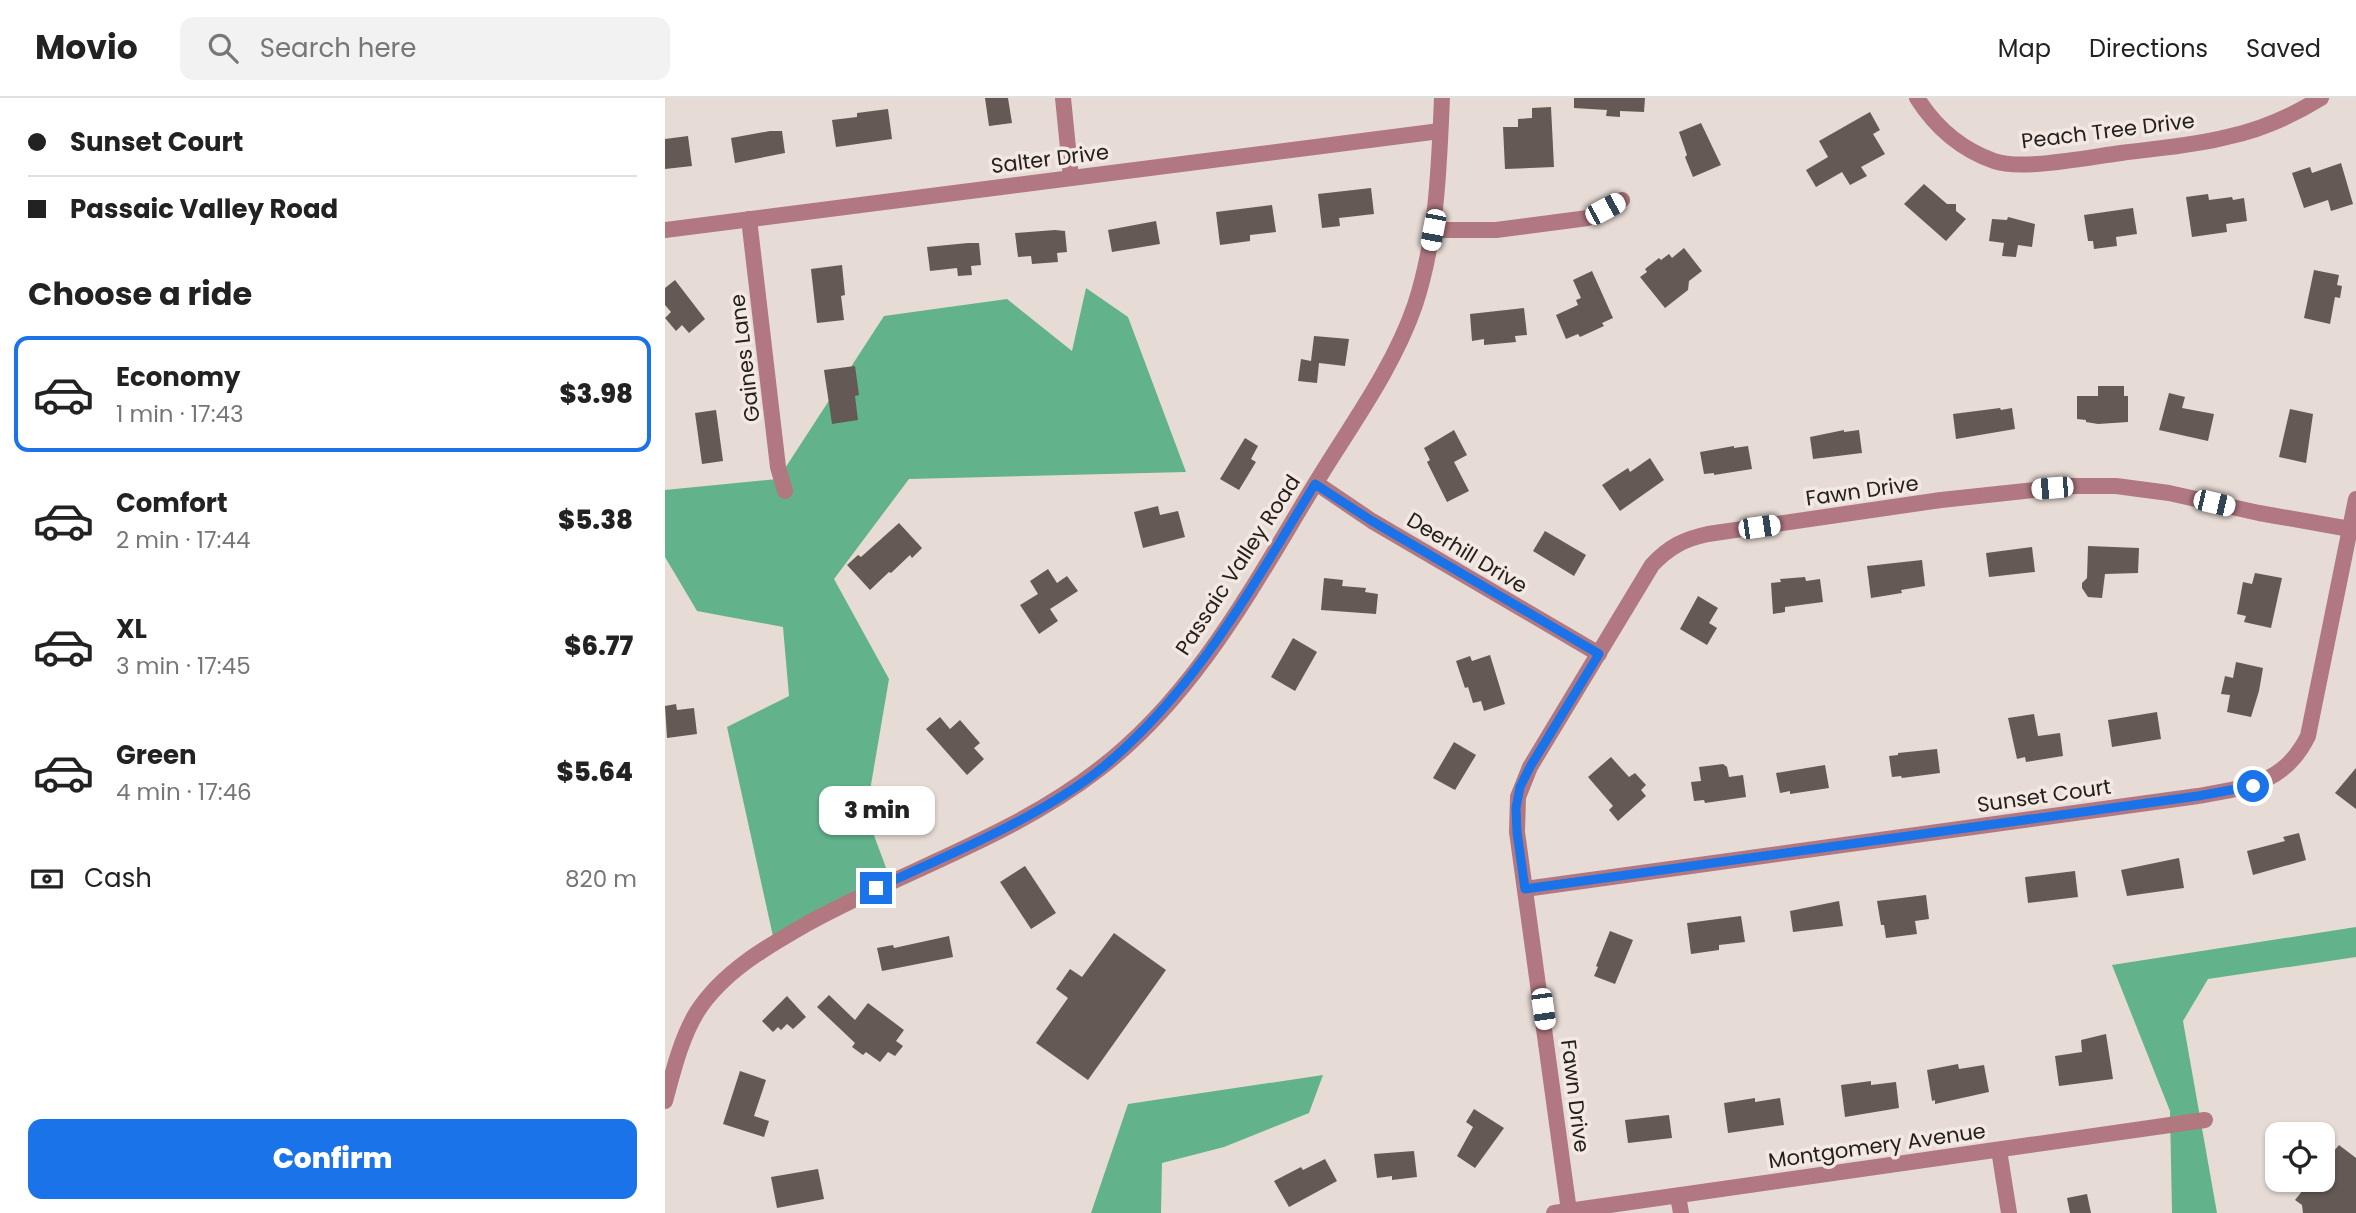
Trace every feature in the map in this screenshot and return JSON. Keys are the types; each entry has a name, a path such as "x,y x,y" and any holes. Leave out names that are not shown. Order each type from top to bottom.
{"street":[{"path":"1063,98 1071,178"},
{"name":"Passaic Valley Road","path":"665,1101 678,1057 696,1014 715,989 742,965 781,939 851,900 948,855 1067,792 1100,769 1133,740 1212,650 1267,565 1399,345 1415,304 1433,230 1442,98"},
{"name":"Peach Tree Drive","path":"1917,98 1930,118 1963,146 1996,162 2036,164 2228,137 2293,114 2321,98"},
{"name":"Salter Drive","path":"665,230 1440,131"},
{"path":"1433,230 1496,230 1588,218 1622,200"},
{"name":"Gaines Lane","path":"749,219 778,467 785,491"},
{"name":"Deerhill Drive","path":"1315,484 1372,521 1599,654"},
{"name":"Fawn Drive","path":"1562,1212 1516,808 1520,787 1530,767 1652,565 1660,557 1687,538 1708,534 1941,500 2072,486 2116,486 2169,492 2259,513 2350,529"},
{"name":"Sunset Court","path":"1525,889 2198,796 2263,782 2282,770 2297,755 2308,736 2356,499"},
{"name":"Montgomery Avenue","path":"1562,1212 2205,1120"},
{"path":"1999,1150 2009,1213"},
{"path":"1678,1196 1681,1213"}],"green space":[{"path":"1086,288 1128,317 1186,472 909,479 834,579 889,679 866,814 891,881 776,950 727,727 789,696 783,627 697,611 665,557 665,490 778,479 884,316 1007,299 1072,351"},
{"path":"2356,927 2356,957 2208,979 2183,1021 2217,1213 2172,1213 2170,1111 2112,965"},
{"path":"1323,1075 1309,1113 1224,1147 1162,1163 1161,1213 1091,1213 1128,1104"}],"building":[{"path":"985,98 1008,98 1012,123 989,126"},
{"path":"1574,98 1645,98 1644,112 1620,111 1620,117 1606,116 1607,110 1574,108"},
{"path":"1551,107 1554,167 1505,169 1503,127 1518,127 1518,119 1532,118 1532,108"},
{"path":"888,109 892,139 836,147 832,120"},
{"path":"1870,112 1880,130 1873,134 1885,154 1861,167 1867,176 1850,185 1842,172 1816,187 1806,170 1828,157 1819,141"},
{"path":"1701,123 1721,165 1693,177 1679,132"},
{"path":"782,131 785,153 735,163 731,138"},
{"path":"688,136 692,166 665,169 665,139"},
{"path":"2341,163 2353,204 2331,211 2328,200 2304,208 2292,173 2310,167 2312,173"},
{"path":"1924,184 1947,204 1956,204 1956,211 1966,219 1946,241 1904,204"},
{"path":"1371,188 1374,214 1339,218 1340,226 1322,228 1318,194"},
{"path":"2208,194 2209,200 2244,198 2247,221 2226,224 2227,232 2192,237 2186,197"},
{"path":"1272,205 1276,232 1250,235 1250,241 1220,245 1216,212"},
{"path":"2133,208 2137,234 2116,237 2117,246 2094,249 2093,241 2088,241 2084,215"},
{"path":"2008,217 2035,224 2032,247 2018,245 2016,257 2002,256 2004,243 1989,241 1992,219 2007,220"},
{"path":"1156,221 1160,244 1112,252 1108,230"},
{"path":"1065,231 1067,252 1057,253 1058,262 1032,264 1031,256 1018,257 1015,233"},
{"path":"979,243 981,265 971,266 972,275 958,276 957,268 930,271 927,247"},
{"path":"1684,248 1702,271 1689,281 1688,290 1665,308 1640,277 1647,272 1645,269 1659,258 1661,260 1669,254 1672,258"},
{"path":"842,265 845,295 841,296 844,320 817,323 811,269"},
{"path":"2314,270 2339,275 2337,285 2342,286 2340,298 2335,297 2330,324 2304,318"},
{"path":"1592,271 1613,318 1602,323 1604,326 1580,337 1578,334 1566,339 1556,315 1578,305 1576,300 1581,298 1573,280"},
{"path":"675,280 705,319 689,333 682,325 676,331 665,318 671,312 665,305 665,288"},
{"path":"1524,308 1527,335 1515,336 1516,342 1484,345 1484,339 1472,341 1470,314"},
{"path":"1314,336 1349,339 1345,366 1319,363 1317,383 1298,381 1301,359 1311,361"},
{"path":"855,366 859,395 855,396 858,420 832,424 824,370"},
{"path":"2098,386 2124,386 2124,396 2128,396 2128,422 2098,424 2077,419 2077,396 2098,396"},
{"path":"2169,393 2185,397 2182,408 2214,414 2208,441 2159,430"},
{"path":"2012,408 2015,429 1956,439 1953,414"},
{"path":"2290,409 2313,414 2306,463 2279,457"},
{"path":"716,410 723,461 702,464 695,413"},
{"path":"1454,430 1467,455 1454,462 1469,491 1447,502 1427,462 1430,460 1424,448"},
{"path":"1844,430 1859,430 1862,453 1813,459 1810,437"},
{"path":"1245,438 1258,446 1251,459 1256,462 1239,490 1220,479"},
{"path":"1748,446 1752,469 1704,474 1700,452"},
{"path":"1650,458 1664,480 1620,511 1602,485 1628,468 1630,472"},
{"path":"1158,506 1160,515 1178,511 1185,537 1143,548 1134,512"},
{"path":"899,523 922,548 870,590 847,565 858,555 861,557"},
{"path":"1545,531 1586,555 1574,576 1533,551"},
{"path":"2088,546 2139,548 2138,573 2105,574 2102,598 2088,597 2082,583 2087,578"},
{"path":"2032,547 2035,572 1989,577 1986,553"},
{"path":"1922,560 1925,586 1871,598 1867,566"},
{"path":"1048,569 1057,583 1067,576 1078,591 1050,609 1058,621 1039,634 1020,605 1038,594 1030,581"},
{"path":"2255,573 2282,578 2271,628 2244,622 2246,616 2237,614 2243,582 2252,584"},
{"path":"1805,577 1806,581 1820,579 1823,602 1785,607 1785,612 1773,614 1771,583 1781,582 1780,579"},
{"path":"1324,578 1343,580 1342,586 1366,588 1365,592 1378,594 1376,614 1321,610"},
{"path":"1698,596 1718,608 1709,623 1717,628 1707,645 1680,629"},
{"path":"1293,638 1317,652 1295,691 1271,677"},
{"path":"1490,655 1505,704 1484,711 1481,701 1473,703 1456,661 1470,656 1472,661"},
{"path":"2236,662 2263,668 2251,717 2227,712 2230,695 2221,694 2225,676 2233,678"},
{"path":"676,704 677,710 694,708 697,734 667,738 665,706"},
{"path":"2157,712 2161,739 2112,747 2108,720"},
{"path":"2034,714 2038,736 2060,733 2063,756 2026,762 2025,757 2017,759 2008,718"},
{"path":"940,717 950,729 960,720 980,743 974,748 984,759 967,775 926,729"},
{"path":"1454,742 1476,755 1455,790 1433,778"},
{"path":"1937,749 1940,773 1892,777 1889,756"},
{"path":"1611,757 1629,777 1635,773 1646,785 1641,790 1646,796 1618,821 1609,810 1613,806 1588,777"},
{"path":"1723,764 1727,767 1729,777 1743,775 1746,797 1705,803 1704,800 1694,801 1691,782 1701,781 1699,767"},
{"path":"1825,765 1829,788 1780,793 1776,773"},
{"path":"2356,768 2356,809 2335,793"},
{"path":"2299,833 2306,860 2253,875 2247,851 2285,841 2283,837"},
{"path":"2179,858 2184,888 2127,896 2121,870"},
{"path":"1025,866 1056,913 1031,929 1000,882"},
{"path":"2075,871 2078,897 2028,903 2025,877"},
{"path":"1926,895 1929,919 1915,921 1917,934 1886,938 1877,901"},
{"path":"1839,901 1843,926 1793,932 1790,911"},
{"path":"1741,916 1745,942 1719,945 1719,950 1691,954 1687,923"},
{"path":"1610,931 1633,940 1615,984 1594,976"},
{"path":"1114,933 1166,970 1088,1080 1036,1043 1068,998 1056,989 1070,969 1082,977"},
{"path":"949,936 953,957 882,971 877,948 893,945 894,948"},
{"path":"829,995 855,1020 868,1003 904,1030 896,1041 903,1046 895,1056 888,1052 880,1062 866,1052 863,1055 852,1047 855,1043 817,1007"},
{"path":"787,996 806,1017 793,1029 787,1024 781,1030 778,1027 773,1032 762,1021"},
{"path":"2106,1034 2113,1079 2059,1086 2055,1056 2082,1052 2081,1040"},
{"path":"1958,1064 1959,1069 1984,1065 1989,1092 1935,1104 1935,1100 1932,1101 1927,1070"},
{"path":"740,1071 766,1080 754,1116 769,1121 764,1137 723,1124"},
{"path":"1871,1081 1871,1085 1896,1082 1899,1108 1845,1117 1841,1085"},
{"path":"1755,1098 1755,1102 1780,1098 1784,1125 1728,1133 1724,1103"},
{"path":"1474,1109 1504,1128 1475,1168 1457,1156 1473,1127 1466,1122"},
{"path":"1669,1115 1672,1138 1628,1143 1625,1120"},
{"path":"2339,1145 2356,1158 2356,1213 2303,1213 2302,1205 2295,1200 2301,1192 2335,1192 2335,1150"},
{"path":"1414,1151 1417,1177 1392,1180 1392,1176 1377,1178 1374,1154"},
{"path":"1325,1159 1337,1181 1289,1207 1274,1181 1301,1167 1303,1170"},
{"path":"818,1169 824,1199 777,1208 771,1177"},
{"path":"2087,1194 2091,1213 2070,1213 2067,1198"}],"route":[{"path":"876,888 972,843 1067,792 1100,769 1133,740 1212,650 1315,484 1372,521 1599,654 1520,787 1516,808 1517,832 1525,889 2198,796 2253,786"}]}
